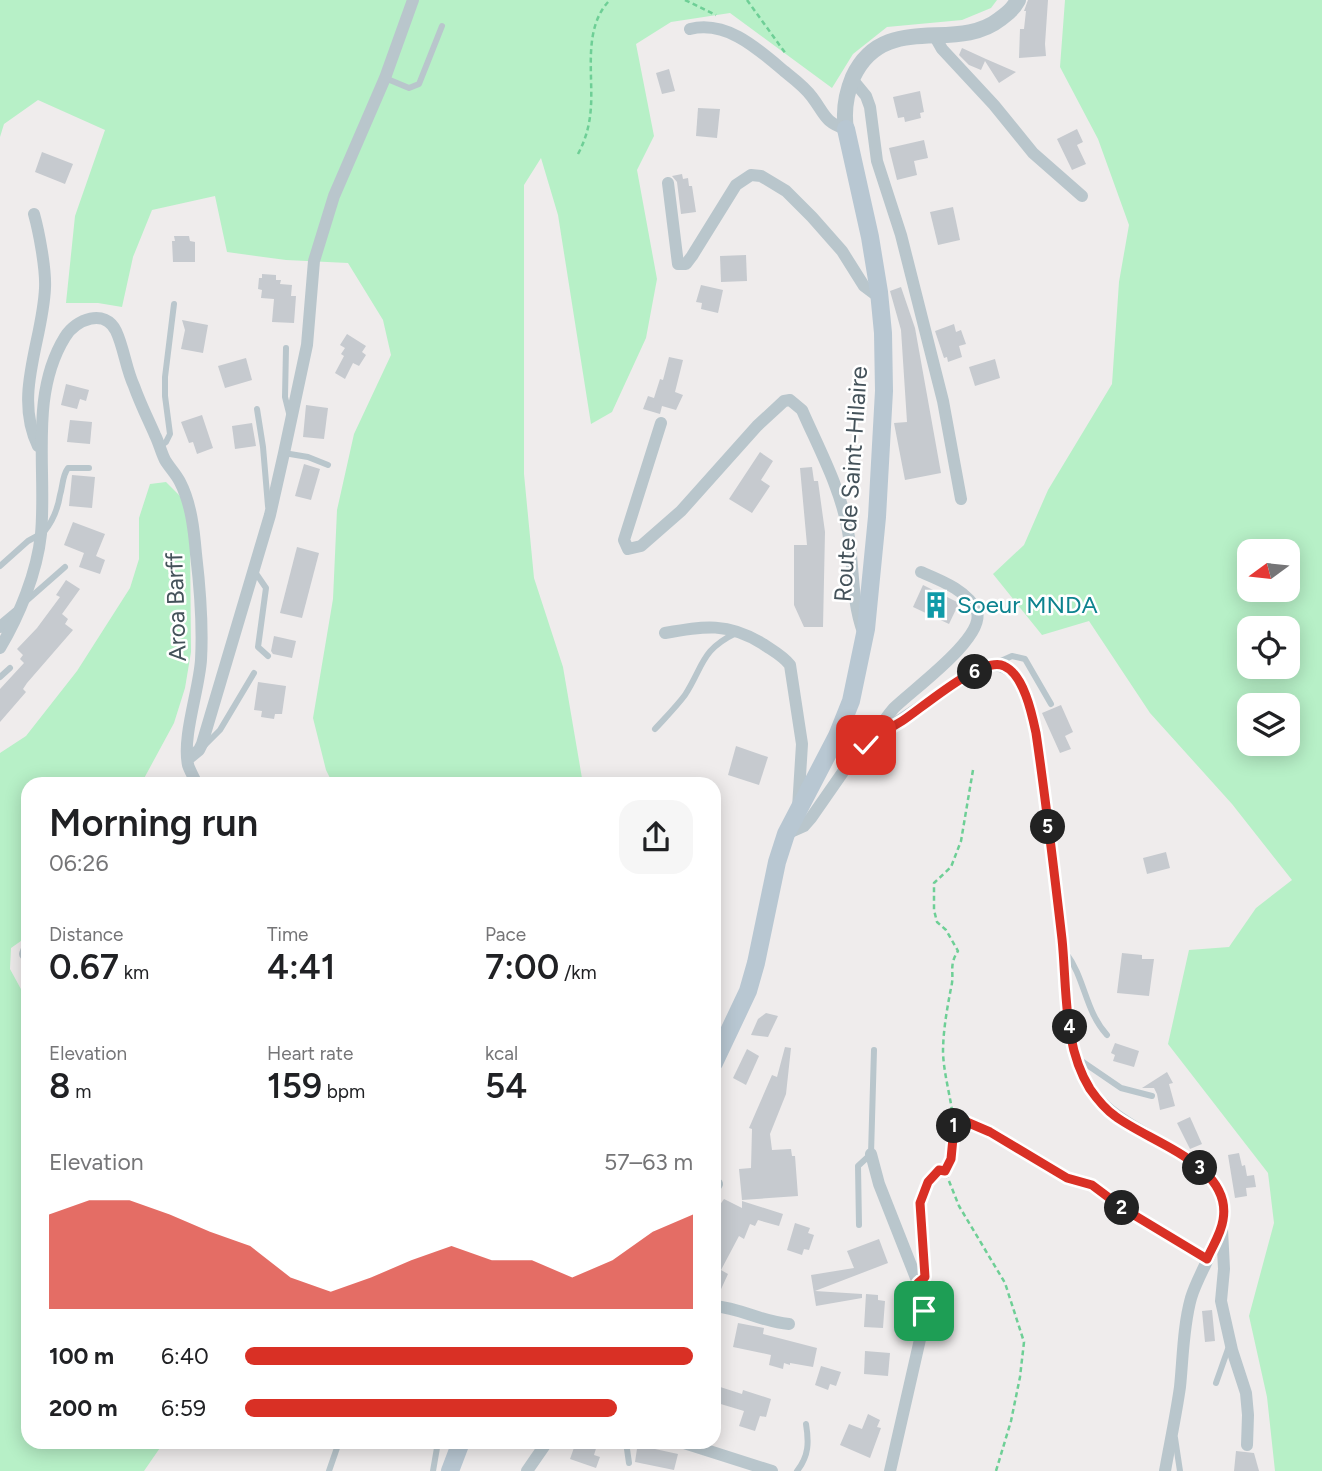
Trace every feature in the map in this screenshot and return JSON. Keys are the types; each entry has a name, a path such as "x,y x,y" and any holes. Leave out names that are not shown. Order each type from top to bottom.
{"main road":[{"name":"Route de Saint-Hilaire","path":"721,1048 748,991 757,963 775,872 786,834 842,725 854,689 865,636 877,517 884,391 880,298 870,237 846,129"},
{"path":"450,1471 458,1449"}],"street":[{"name":"Aroa Barff","path":"199,750 270,515 307,345 314,261 334,196 385,78 413,0"},
{"name":"Route de Saint-Hilaire","path":"846,129 846,92 856,70 874,50 897,39 934,34 966,34 990,27 1013,9 1018,0"},
{"path":"690,29 710,27 735,35 761,52 797,82 833,125 846,129"},
{"path":"934,34 942,50 994,105 1033,153 1082,196"},
{"path":"852,79 866,96 870,107 877,162 901,235 943,401 961,499"},
{"path":"668,183 678,264 686,264 692,256 736,185 751,175 761,176 786,191 812,217 842,251 864,286 880,298"},
{"path":"0,648 34,569 41,535 42,453 33,436 29,400 33,351 45,290 34,214"},
{"name":"Aroa Barff","path":"42,453 43,411 54,362 70,329 80,321 102,319 113,325 119,337 128,372 162,453 180,482 188,505 197,555 201,657 187,747 194,777"},
{"path":"661,423 624,540 628,549 641,546 681,511 740,444 784,401 790,400 802,410 844,509 856,612 865,636"},
{"path":"786,834 804,826 852,759 873,738 892,710 963,645 978,622 977,613 964,596 921,572"},
{"path":"0,627 19,609"},
{"path":"665,633 704,626 722,627 738,632 783,656 790,665 802,744 798,809"},
{"path":"873,738 956,683 989,666 1006,666 1015,675 1031,710 1041,761 1070,1025 1076,1056 1090,1089 1105,1108 1128,1125 1195,1163 1219,1189 1223,1203 1221,1301 1230,1343 1246,1393 1247,1445"},
{"path":"188,759 199,750"},
{"path":"871,1154 878,1184 918,1283 924,1311 890,1471"},
{"path":"1165,1471 1180,1389 1191,1296 1222,1226"},
{"path":"721,1307 734,1308 771,1323 789,1324"},
{"path":"527,1471 542,1449"},
{"path":"703,1449 772,1471"}],"lane":[{"path":"385,78 409,88 419,84 442,26"},
{"path":"162,453 170,434 165,377 174,304"},
{"path":"286,348 285,397 291,418"},
{"name":"Aroa Barff","path":"257,409 270,515"},
{"path":"284,453 308,457 328,465"},
{"path":"0,566 28,541 41,535 53,518 64,473 68,468 89,468"},
{"path":"19,609 65,568"},
{"path":"254,570 266,588 258,647 268,656"},
{"path":"655,729 685,694 714,645 738,632"},
{"path":"989,666 1012,656 1025,659 1051,704"},
{"path":"0,677 10,668"},
{"path":"199,750 220,730 254,673"},
{"path":"1063,948 1080,977 1098,1026 1107,1035"},
{"path":"859,1225 858,1166 871,1154 874,1051"},
{"path":"1076,1056 1121,1088 1152,1096"},
{"path":"1216,1383 1230,1343"},
{"path":"797,1471 806,1455 809,1441 806,1424"},
{"path":"1172,1430 1180,1471"},
{"path":"328,1471 336,1449"},
{"path":"433,1471 437,1449"},
{"path":"627,1449 629,1463"}],"path":[{"path":"578,154 586,138 591,110 595,23 603,6 610,0"},
{"path":"747,0 788,57"},
{"path":"974,770 961,841 951,867 934,883 933,910 937,922 946,930 958,951 951,961 952,985 945,1008 943,1053 955,1117 951,1159 945,1171 960,1206 1005,1283 1024,1342 1013,1410 996,1471"},
{"path":"955,1117 990,1132 1067,1178 1092,1185 1124,1209 1207,1259"},
{"path":"918,1283 925,1277 920,1203 928,1182 939,1170 945,1171"}],"green space":[{"path":"0,0 997,0 991,8 962,20 887,27 853,54 832,88 730,13 671,22 636,44 654,136 637,170 657,279 646,338 612,412 591,424 558,215 541,158 524,185 524,474 534,578 563,667 582,777 330,777 313,718 333,599 337,510 354,434 391,355 383,320 348,263 286,260 227,252 215,196 152,210 133,257 122,307 98,303 66,303 75,216 105,130 38,100 4,124 0,137"},
{"path":"1065,0 1322,0 1322,1471 1275,1471 1267,1397 1249,1316 1274,1223 1268,1173 1168,1044 1189,950 1229,947 1256,908 1292,880 1232,804 1150,713 1089,621 1042,635 993,574 1024,545 1048,490 1112,384 1119,282 1129,225 1098,139 1060,67"},
{"path":"166,482 183,499 190,539 191,652 185,688 174,723 145,777 21,777 21,941 11,948 10,969 21,989 21,1449 159,1449 144,1471 0,1471 0,753 26,736 77,671 130,588 139,559 139,518 150,484"}],"building":[{"path":"1028,0 1048,0 1046,56 1019,58 1020,29 1024,29 1024,11"},
{"path":"962,48 1016,72 999,83 985,61 981,70 969,65 959,55"},
{"path":"669,69 675,91 662,94 656,73"},
{"path":"920,91 924,112 920,113 921,118 905,122 904,117 898,118 893,97"},
{"path":"698,108 720,109 717,138 696,136"},
{"path":"1077,129 1083,142 1077,145 1086,164 1072,170 1057,139"},
{"path":"924,140 928,158 914,161 917,175 897,180 889,148"},
{"path":"42,152 73,164 65,184 35,172"},
{"path":"682,174 683,179 688,178 689,186 692,186 696,212 681,214 677,182 672,176"},
{"path":"953,207 960,240 938,245 930,212"},
{"path":"174,236 189,236 190,241 195,242 195,262 173,262"},
{"path":"746,255 747,281 721,282 720,256"},
{"path":"262,274 276,275 276,280 281,280 280,284 292,285 291,296 296,296 294,323 272,322 274,299 261,298 262,290 258,289"},
{"path":"701,285 723,290 718,313 701,309 702,303 696,302"},
{"path":"901,287 915,328 941,473 905,480 894,423 907,422 901,330 890,291"},
{"path":"182,320 208,325 203,353 181,349 185,330"},
{"path":"954,324 956,332 961,330 966,344 959,346 962,357 948,362 947,357 944,358 935,331"},
{"path":"347,334 366,346 362,352 366,355 359,366 353,363 345,379 335,373 344,356 341,354 345,348 340,345"},
{"path":"669,357 683,360 675,392 683,395 676,410 662,406 660,414 643,409 648,396 654,398 660,379 663,380"},
{"path":"246,358 252,380 225,388 218,366"},
{"path":"995,359 1000,378 975,386 969,367"},
{"path":"66,384 89,390 86,401 80,399 77,409 61,405"},
{"path":"306,405 328,408 324,439 303,437"},
{"path":"202,415 213,448 197,454 193,442 189,443 181,422"},
{"path":"70,420 92,422 90,444 67,442"},
{"path":"252,423 256,446 235,449 232,426"},
{"path":"760,452 773,461 761,480 770,486 752,513 729,499"},
{"path":"304,464 320,469 311,500 295,496"},
{"path":"812,467 814,481 818,481 825,532 823,627 804,627 794,605 794,545 807,545 800,468"},
{"path":"72,475 95,477 92,508 69,506"},
{"path":"73,522 105,534 96,556 105,560 100,574 79,567 84,553 64,545"},
{"path":"297,547 319,553 302,618 280,613"},
{"path":"66,580 80,589 62,614 68,619 65,624 73,630 27,683 23,689 26,692 0,722 0,689 24,663 20,659 23,655 17,649 60,597 56,595"},
{"name":"Soeur MNDA","path":"923,585 959,603 949,624 913,607"},
{"path":"274,636 296,641 292,658 273,654 271,651"},
{"path":"258,682 286,686 282,714 275,714 274,719 261,717 262,711 254,710"},
{"path":"1061,705 1073,732 1065,736 1071,749 1060,753 1042,713"},
{"path":"736,746 768,757 759,785 728,775"},
{"path":"1166,852 1170,868 1147,874 1143,858"},
{"path":"1122,953 1142,955 1142,959 1154,959 1149,996 1117,993"},
{"path":"766,1013 778,1016 768,1037 751,1035 758,1019"},
{"path":"1115,1043 1139,1051 1134,1067 1113,1061 1115,1055 1111,1053"},
{"path":"785,1047 791,1048 786,1094 770,1134 772,1150 791,1149 792,1156 795,1156 798,1196 742,1200 739,1169 751,1168 752,1129 749,1128 772,1075 777,1077"},
{"path":"747,1049 759,1056 746,1085 733,1078"},
{"path":"1167,1072 1173,1083 1169,1084 1175,1106 1160,1110 1154,1088 1142,1088"},
{"path":"1190,1117 1202,1144 1190,1149 1177,1123"},
{"path":"1239,1153 1247,1176 1254,1175 1256,1187 1246,1188 1247,1196 1235,1198 1228,1155"},
{"path":"724,1199 742,1208 742,1201 783,1214 779,1226 758,1220 755,1226 750,1224 744,1239 739,1236 721,1270 721,1203"},
{"path":"795,1223 810,1228 808,1233 814,1235 809,1250 804,1249 802,1255 787,1250"},
{"path":"879,1239 888,1263 815,1291 862,1294 862,1298 816,1306 811,1275 854,1268 847,1251"},
{"path":"721,1270 728,1274 721,1289"},
{"path":"866,1294 878,1295 878,1300 885,1301 883,1328 864,1327"},
{"path":"1212,1310 1215,1341 1205,1342 1202,1311"},
{"path":"738,1323 764,1328 763,1334 817,1348 813,1367 784,1363 783,1369 769,1365 771,1355 733,1347"},
{"path":"865,1351 890,1353 888,1376 864,1374"},
{"path":"821,1366 841,1372 836,1386 830,1384 828,1390 815,1385"},
{"path":"721,1387 742,1394 743,1390 771,1399 766,1417 760,1416 755,1431 739,1426 744,1411 721,1404"},
{"path":"868,1414 880,1420 877,1427 881,1428 870,1458 840,1445 849,1424 862,1429"},
{"path":"574,1449 596,1449 594,1455 600,1457 596,1468 570,1459"},
{"path":"637,1449 655,1449 678,1454 674,1470 635,1462"},
{"path":"1236,1451 1254,1453 1259,1471 1234,1471"}],"place":[{"name":"Soeur MNDA","path":"936,605"}],"route":[{"path":"866,745 876,735 986,666 1006,666 1015,675 1031,710 1036,733 1070,1025 1077,1062 1090,1089 1105,1108 1117,1118 1195,1163 1219,1189 1223,1203 1223,1220 1207,1259 1124,1209 1092,1185 1067,1178 972,1122 955,1117 951,1159 945,1171 939,1170 928,1182 920,1203 925,1277 918,1283 924,1311"}]}
